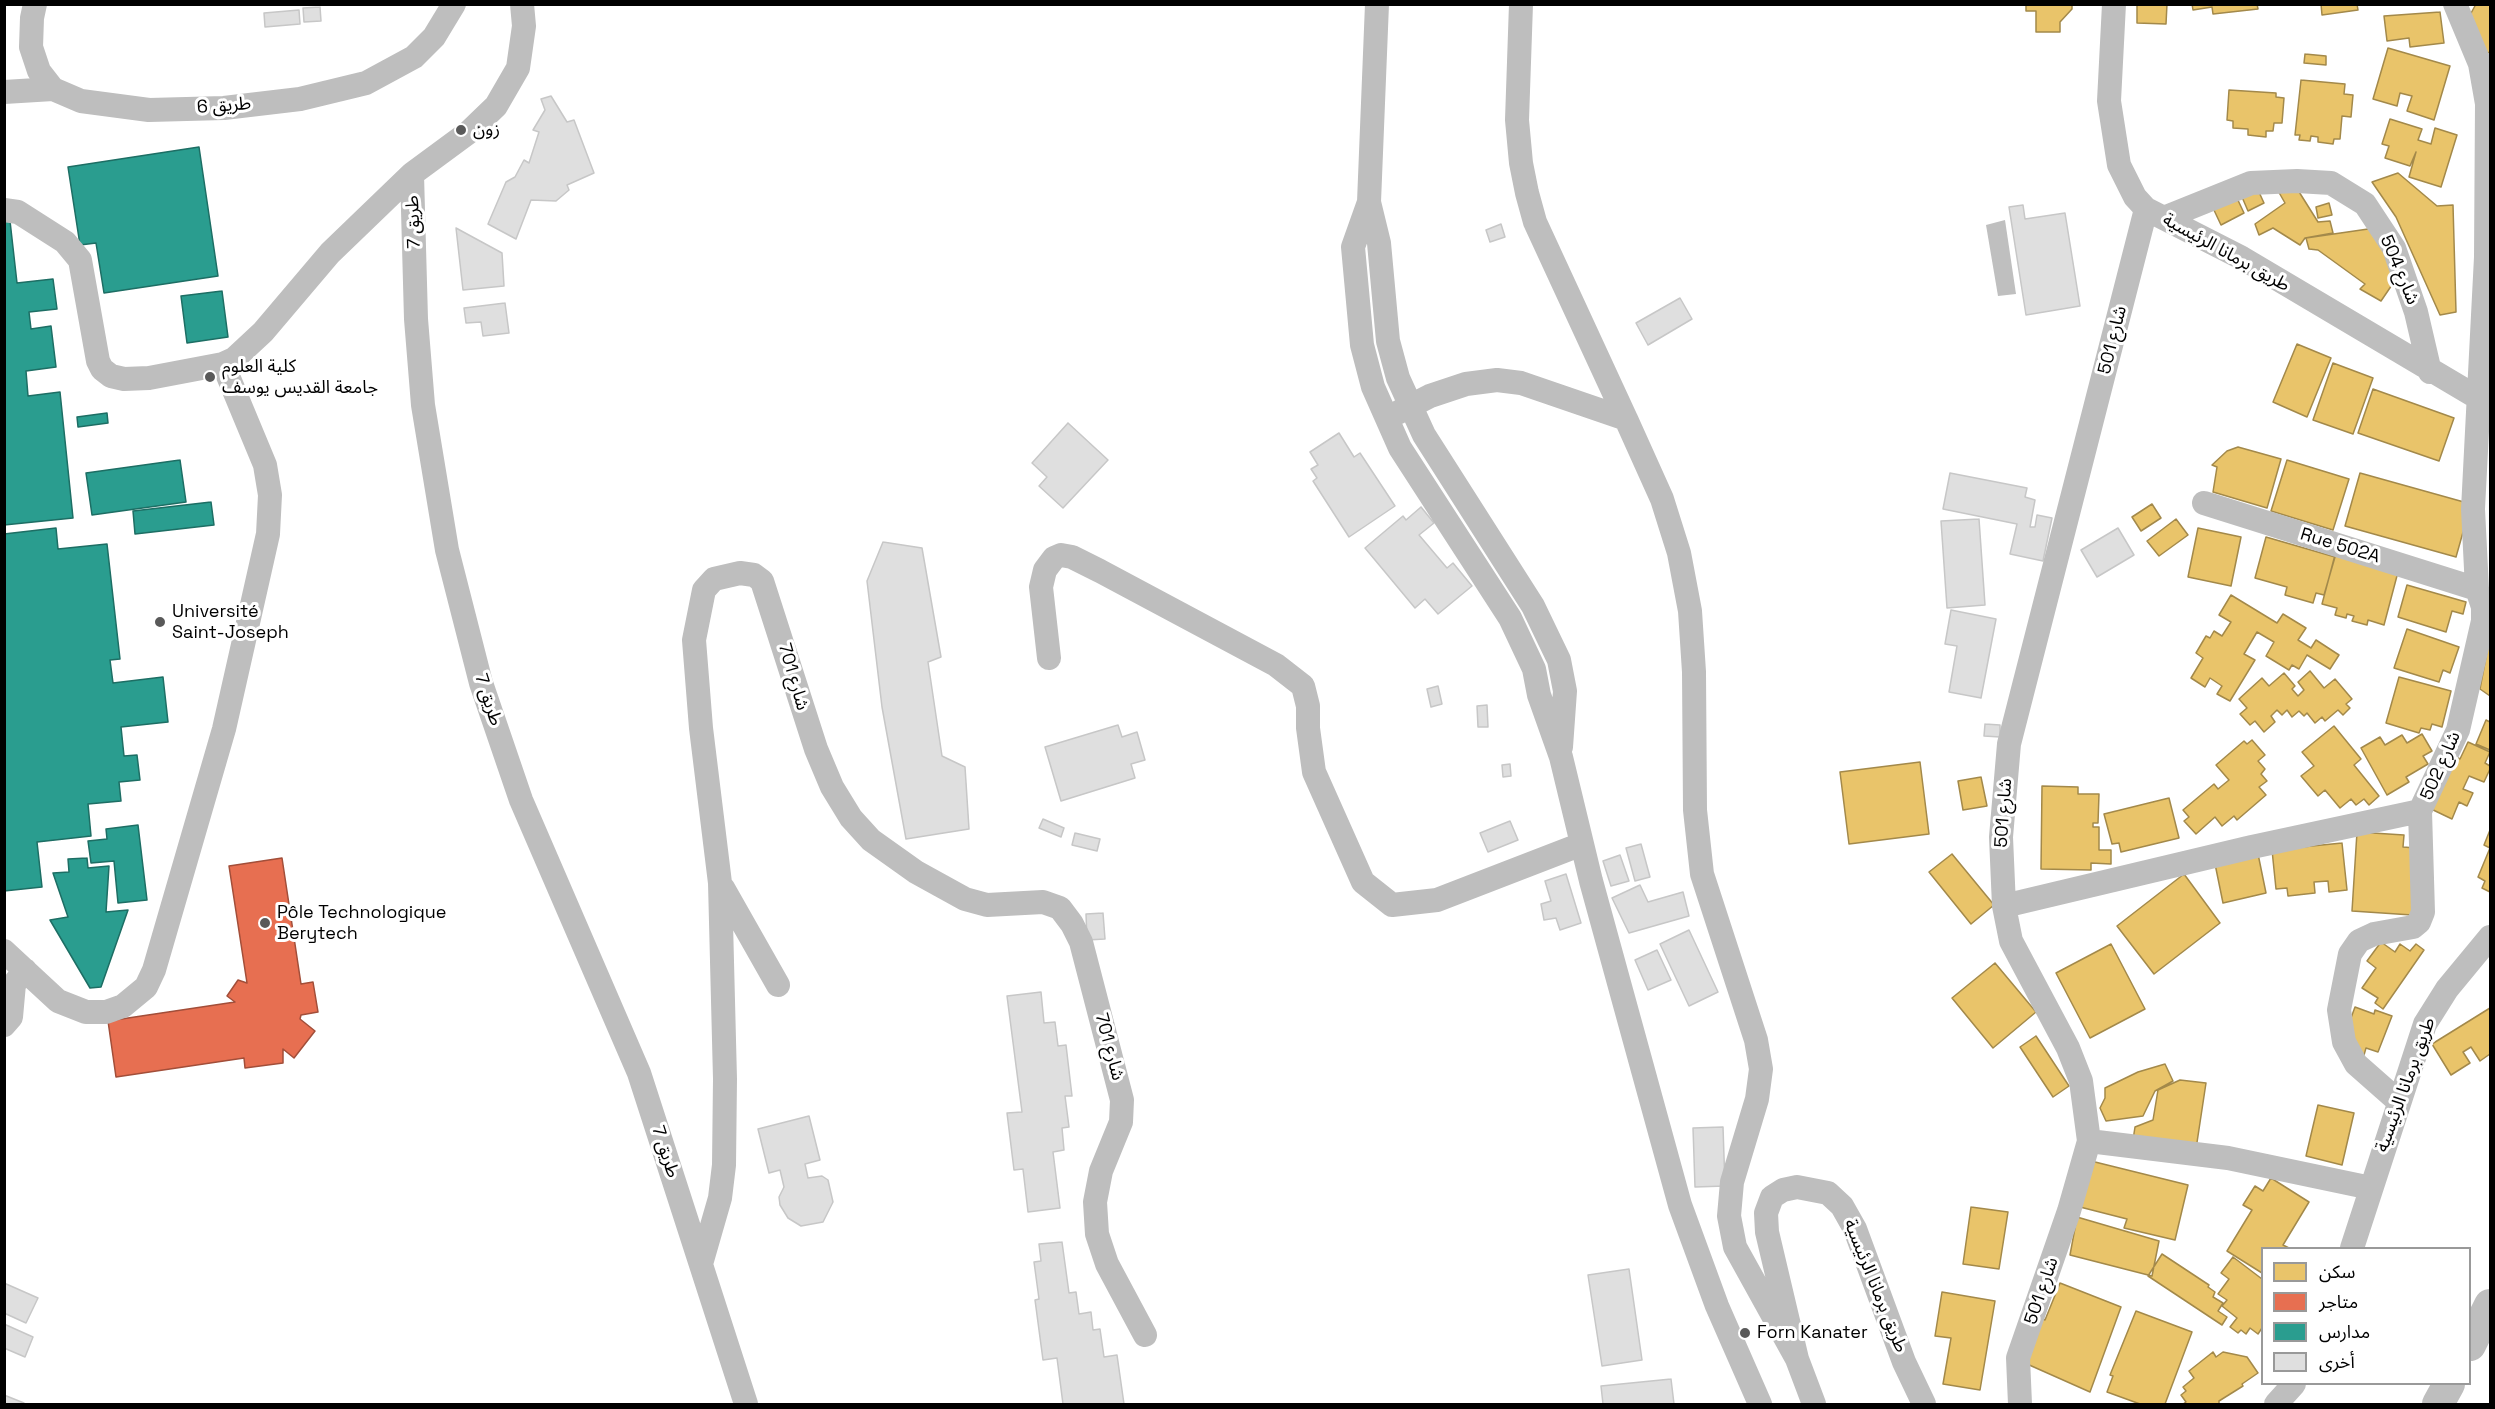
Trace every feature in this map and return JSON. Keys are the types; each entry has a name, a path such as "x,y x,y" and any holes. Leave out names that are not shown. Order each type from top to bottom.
{"main road":[{"path":"2471,1341 2490,1305"},
{"path":"2438,1404 2448,1385"}],"street":[{"path":"35,4 31,47 39,71 53,89"},
{"name":"طريق 6","path":"53,89 81,101 148,110 224,108 338,92 366,83 414,57 434,37 454,4"},
{"name":"طريق 7","path":"522,4 524,26 519,68 496,106 469,132 412,174 416,319 423,405 447,550 478,672 521,801 639,1073 746,1404"},
{"path":"1377,4 1369,202 1379,243 1388,340 1398,378 1439,461 1533,606 1559,660 1565,691 1561,756"},
{"path":"1521,4 1517,120 1521,163 1535,222 1662,499 1681,564 1690,611 1694,672 1695,810 1702,874 1756,1040 1761,1069 1757,1098 1732,1182 1729,1216 1735,1247 1797,1359"},
{"name":"طريق برمانا الرئيسية","path":"2114,4 2109,101 2112,133 2120,165 2134,197 2155,213 2242,258 2430,372 2484,402"},
{"name":"شارع 502","path":"2398,1101 2356,1064 2344,1042 2339,1010 2350,954 2359,941 2374,934 2413,927 2419,922 2423,912 2420,812 2458,730 2483,621 2483,607 2477,589 2473,509 2484,402 2489,103 2480,64 2455,4"},
{"path":"4,92 53,89"},
{"path":"4,210 18,212 65,242 80,260 98,361 102,369 111,376 124,380 149,378 223,364 234,359 263,332 330,253 412,174"},
{"name":"شارع 504","path":"2155,213 2251,183 2297,181 2331,183 2366,204 2394,248 2416,312 2430,372"},
{"path":"1369,202 1353,247 1355,290 1362,345 1373,387 1416,476 1510,618 1534,669 1539,695 1561,756 1582,844 1680,1205 1717,1306 1760,1404"},
{"name":"شارع 501","path":"2020,1404 2018,1358 2069,1211 2089,1141 2081,1081 2068,1048 2011,941 2004,906 2001,837 2009,744 2155,213"},
{"path":"15,979 58,1001 86,1012 106,1012 123,1006 146,987 154,970 224,729 268,534 270,495 265,465 223,364"},
{"path":"1387,418 1430,396 1466,384 1497,380 1521,383 1626,419"},
{"name":"Rue 502A","path":"2204,503 2477,589"},
{"path":"1049,658 1041,587 1045,570 1054,558 1061,555 1072,557 1100,571 1276,665 1303,686 1308,706 1308,728 1314,772 1363,882 1392,905 1437,900 1582,844"},
{"name":"شارع 701","path":"701,1264 720,1198 724,1166 725,1089 720,884 701,728 694,640 705,590 714,579 740,573 754,575 762,581 816,749 832,787 851,818 871,840 916,872 964,899 987,905 1042,902 1060,908 1072,924 1081,942 1122,1100 1121,1122 1101,1171 1097,1192 1097,1234 1107,1264 1145,1335"},
{"path":"2004,906 2252,847 2420,812"},
{"path":"720,884 778,985"},
{"name":"طريق برمانا الرئيسية","path":"2352,1247 2398,1101 2425,1024 2447,989 2490,937"},
{"path":"4,951 15,979 11,1017 4,1025"},
{"path":"2089,1141 2228,1158 2371,1188"},
{"name":"طريق برمانا الرئيسية","path":"1814,1404 1797,1359 1772,1262 1766,1213 1772,1197 1783,1190 1797,1186 1828,1193 1842,1206 1855,1229 1904,1362 1924,1404"},
{"path":"2276,1404 2292,1385"}],"shaded area":[{"path":"2005,220 2016,294 1998,296 1986,225"}],"building: سكن":[{"path":"2026,4 2072,4 2072,9 2060,22 2060,32 2036,32 2036,11 2026,11"},
{"path":"2137,4 2167,4 2166,24 2137,23"},
{"path":"2192,4 2257,4 2258,9 2213,14 2212,7 2193,10"},
{"path":"2321,4 2357,4 2358,10 2322,15"},
{"path":"2476,4 2490,4 2490,52 2485,54 2470,15"},
{"path":"2440,12 2444,43 2410,47 2409,38 2387,41 2384,16"},
{"path":"2388,48 2450,66 2434,120 2407,111 2412,96 2400,93 2397,106 2373,99"},
{"path":"2305,54 2326,56 2326,65 2304,63"},
{"path":"2301,80 2345,84 2344,94 2353,95 2351,117 2342,116 2340,139 2334,139 2333,144 2318,142 2318,137 2311,136 2310,141 2299,140 2300,135 2295,135"},
{"path":"2229,90 2276,93 2276,97 2284,98 2282,123 2274,123 2273,131 2266,131 2266,137 2248,135 2248,129 2233,128 2233,121 2227,120"},
{"path":"2390,119 2422,129 2418,140 2431,144 2435,128 2457,135 2441,187 2409,177 2416,152 2410,166 2385,158 2389,146 2382,144"},
{"path":"2398,173 2437,206 2453,205 2456,312 2440,315 2396,217 2372,182"},
{"path":"2296,187 2318,222 2330,221 2333,233 2305,238 2300,245 2273,228 2259,235 2255,224 2285,203 2277,189"},
{"path":"2258,190 2264,203 2248,211 2242,197"},
{"path":"2236,196 2244,213 2221,225 2213,208"},
{"path":"2329,203 2332,215 2318,218 2316,207"},
{"path":"2375,228 2396,279 2381,301 2360,289 2365,284 2318,250 2309,249 2306,238"},
{"path":"2297,344 2331,358 2307,417 2273,402"},
{"path":"2333,363 2373,378 2353,434 2313,420"},
{"path":"2373,389 2454,418 2439,461 2358,433"},
{"path":"2238,447 2281,459 2267,508 2213,492 2217,467 2212,465 2227,451"},
{"path":"2287,460 2349,479 2333,530 2271,511"},
{"path":"2360,473 2471,504 2456,557 2345,526"},
{"path":"2152,504 2161,518 2141,531 2132,517"},
{"path":"2176,519 2188,535 2159,556 2147,541"},
{"path":"2198,528 2241,537 2231,586 2188,577"},
{"path":"2266,537 2335,557 2324,595 2316,593 2313,603 2285,595 2287,587 2255,578"},
{"path":"2335,555 2398,572 2384,625 2368,620 2367,625 2352,621 2354,616 2347,614 2346,618 2335,615 2337,608 2322,604"},
{"path":"2407,585 2466,602 2463,614 2452,611 2446,632 2398,617"},
{"path":"2231,595 2277,623 2283,614 2306,628 2298,640 2311,648 2316,640 2339,655 2330,669 2307,655 2299,669 2292,665 2289,670 2266,656 2274,642 2257,632 2244,654 2255,660 2230,701 2217,694 2222,686 2210,678 2205,687 2191,678 2203,658 2196,653 2206,636 2210,638 2214,631 2222,636 2231,622 2219,615"},
{"path":"2407,629 2459,647 2450,673 2443,670 2439,682 2394,668"},
{"path":"2490,635 2490,696 2480,689"},
{"path":"2310,671 2324,688 2335,679 2352,699 2346,704 2350,708 2343,715 2338,710 2325,721 2322,717 2315,723 2307,713 2304,716 2299,711 2292,717 2287,710 2282,715 2277,710 2271,716 2275,722 2264,732 2255,721 2250,725 2240,714 2247,708 2239,699 2262,678 2269,686 2284,673 2295,686 2292,689 2298,696 2304,690 2298,682"},
{"path":"2399,677 2451,691 2442,727 2432,724 2430,730 2421,728 2419,733 2386,723"},
{"path":"2486,720 2490,722 2490,750 2476,744"},
{"path":"2334,726 2361,759 2354,765 2379,796 2369,805 2364,799 2356,805 2351,799 2340,808 2325,790 2318,796 2301,776 2314,766 2302,752"},
{"path":"2422,734 2432,751 2423,756 2428,764 2406,777 2409,782 2387,795 2361,748 2380,737 2385,745 2402,735 2407,743"},
{"path":"2252,740 2265,755 2258,761 2265,769 2261,774 2267,781 2259,787 2266,795 2237,820 2234,816 2222,826 2215,817 2196,834 2184,821 2189,817 2183,810 2214,784 2218,789 2229,780 2216,765 2244,741 2247,744"},
{"path":"2468,742 2490,752 2485,763 2490,766 2490,769 2484,782 2469,776 2463,789 2473,793 2467,806 2459,802 2452,819 2429,808 2453,755 2460,759"},
{"path":"1920,762 1929,834 1849,844 1840,772"},
{"path":"1981,777 1987,806 1963,810 1958,781"},
{"path":"2042,786 2078,787 2078,794 2099,794 2098,823 2093,823 2093,827 2099,827 2099,850 2111,850 2111,864 2091,863 2091,870 2041,869"},
{"path":"2169,798 2179,838 2121,852 2119,843 2112,844 2104,814"},
{"path":"2490,830 2490,848 2484,845"},
{"path":"2357,832 2404,835 2403,847 2416,848 2412,915 2352,911"},
{"path":"2342,843 2347,890 2329,892 2328,881 2314,882 2315,893 2288,896 2287,888 2276,889 2272,850"},
{"path":"2490,848 2490,892 2482,888 2485,881 2478,877"},
{"path":"2257,849 2266,893 2223,903 2214,859"},
{"path":"1952,854 1994,905 1971,924 1929,872"},
{"path":"2184,874 2220,923 2154,974 2117,926"},
{"path":"2381,942 2395,952 2400,944 2410,951 2416,944 2424,950 2383,1009 2375,1003 2378,998 2362,988 2376,968 2367,961"},
{"path":"2111,944 2145,1009 2090,1038 2056,973"},
{"path":"1995,963 2036,1012 1993,1048 1952,998"},
{"path":"2355,1007 2374,1014 2375,1010 2392,1016 2378,1052 2366,1048 2364,1055 2344,1037"},
{"path":"2490,1008 2490,1054 2480,1061 2471,1047 2463,1052 2470,1063 2451,1075 2432,1044"},
{"path":"2036,1036 2069,1086 2053,1097 2020,1047"},
{"path":"2165,1064 2173,1081 2155,1091 2143,1116 2106,1121 2100,1108 2105,1098 2105,1088 2138,1072"},
{"path":"2180,1080 2206,1083 2196,1149 2133,1140 2135,1127 2153,1120 2158,1090"},
{"path":"2318,1105 2354,1113 2342,1165 2306,1156"},
{"path":"2091,1161 2188,1185 2175,1240 2124,1228 2127,1219 2080,1207"},
{"path":"2271,1178 2309,1202 2283,1245 2287,1247 2261,1247 2261,1272 2227,1251 2252,1210 2243,1205 2255,1186 2263,1191"},
{"path":"1971,1207 2008,1212 1999,1269 1963,1264"},
{"path":"2077,1217 2159,1241 2152,1276 2070,1255"},
{"path":"2162,1254 2209,1285 2208,1287 2215,1292 2213,1297 2223,1303 2218,1311 2227,1317 2222,1325 2148,1276"},
{"path":"2233,1257 2261,1278 2261,1330 2258,1334 2250,1328 2246,1334 2241,1330 2238,1333 2230,1327 2237,1318 2222,1306 2227,1300 2218,1294 2229,1279 2221,1273"},
{"path":"2060,1283 2121,1307 2090,1392 2027,1364 2041,1318 2045,1320"},
{"path":"1942,1292 1995,1301 1980,1390 1943,1384 1951,1338 1935,1336"},
{"path":"2136,1311 2192,1332 2165,1404 2140,1404 2107,1392 2113,1376 2110,1375"},
{"path":"2213,1352 2216,1357 2223,1352 2247,1357 2258,1373 2242,1384 2243,1386 2219,1401 2219,1404 2183,1404 2186,1402 2181,1395 2186,1391 2183,1387 2194,1378 2189,1371"}],"building: متاجر":[{"name":"Pôle Technologique Berytech","path":"282,858 301,984 313,982 318,1012 301,1015 300,1019 315,1031 294,1058 283,1049 283,1063 245,1068 244,1058 116,1077 108,1021 235,1002 227,996 238,980 247,983 229,866"}],"building: مدارس":[{"path":"199,147 218,276 104,293 96,243 80,245 68,167"},
{"path":"9,212 17,283 53,279 57,309 29,312 31,329 51,326 56,367 26,371 28,396 60,392 73,518 4,525 4,213"},
{"path":"222,291 228,337 187,343 181,296"},
{"path":"107,413 108,423 78,427 77,417"},
{"path":"180,460 186,502 92,515 86,473"},
{"path":"211,502 214,525 135,534 133,511"},
{"path":"56,528 58,549 107,544 120,659 110,660 113,683 163,677 168,722 121,727 124,756 137,755 140,780 119,782 121,801 88,804 91,836 37,842 42,887 4,891 4,534"},
{"path":"138,825 147,900 118,903 114,861 91,863 88,841 107,839 106,829"},
{"path":"87,858 88,868 109,866 106,912 128,910 101,987 90,988 50,920 68,917 53,873 69,872 68,859"}],"building: أخرى":[{"path":"320,7 321,21 304,22 303,8"},
{"path":"299,10 300,24 265,27 264,13"},
{"path":"551,96 567,122 574,120 594,173 567,185 569,190 556,201 531,200 516,239 488,224 506,182 515,177 524,160 529,163 539,132 533,130 545,110 541,99"},
{"path":"2023,205 2025,219 2065,213 2080,306 2026,315 2009,207"},
{"path":"1501,224 1505,237 1490,242 1486,230"},
{"path":"456,228 502,253 504,286 463,290"},
{"path":"1680,298 1692,319 1648,345 1636,323"},
{"path":"505,303 509,333 483,336 481,322 466,323 464,308"},
{"path":"1068,423 1108,460 1063,508 1039,486 1047,477 1032,463"},
{"path":"1339,433 1354,457 1360,453 1395,506 1349,537 1313,481 1317,478 1311,469 1318,465 1310,452"},
{"path":"1950,473 2027,488 2025,497 2035,500 2030,527 2035,527 2037,515 2052,518 2043,561 2010,554 2017,524 1943,509"},
{"path":"1421,507 1434,523 1419,535 1447,568 1453,563 1472,586 1438,614 1425,599 1415,608 1365,548 1403,516 1406,520"},
{"path":"1979,519 1985,605 1947,608 1941,521"},
{"path":"2118,528 2134,555 2097,577 2081,550"},
{"path":"883,542 922,548 941,657 928,662 942,756 965,767 969,829 906,839 882,707 867,581"},
{"path":"1951,610 1996,619 1981,698 1949,692 1957,646 1945,644"},
{"path":"1438,686 1442,704 1431,707 1427,689"},
{"path":"1487,705 1488,727 1478,727 1477,706"},
{"path":"1985,724 2000,725 2000,737 1984,736"},
{"path":"1118,725 1122,737 1137,732 1145,760 1131,764 1135,778 1061,801 1045,747"},
{"path":"1510,764 1511,776 1503,777 1502,765"},
{"path":"1043,819 1064,828 1061,837 1039,828"},
{"path":"1510,821 1518,840 1488,852 1480,833"},
{"path":"1075,833 1100,839 1097,851 1072,845"},
{"path":"1641,844 1650,877 1635,881 1626,848"},
{"path":"1620,855 1629,881 1611,886 1603,861"},
{"path":"1566,874 1581,923 1560,930 1556,918 1544,920 1541,904 1551,901 1545,881"},
{"path":"1640,885 1648,902 1683,892 1689,916 1629,933 1612,898"},
{"path":"1103,913 1105,939 1087,940 1086,914"},
{"path":"1689,930 1718,992 1689,1006 1660,944"},
{"path":"1657,950 1671,980 1648,990 1635,960"},
{"path":"1041,992 1044,1023 1055,1022 1058,1046 1066,1045 1072,1096 1065,1096 1069,1127 1062,1128 1064,1150 1053,1152 1060,1208 1028,1212 1023,1169 1014,1170 1007,1113 1022,1112 1007,996"},
{"path":"809,1116 820,1160 805,1164 808,1178 822,1176 828,1180 833,1202 823,1222 801,1226 788,1218 780,1205 779,1197 784,1187 780,1170 769,1173 758,1129"},
{"path":"1723,1127 1725,1186 1695,1187 1693,1128"},
{"path":"1062,1242 1069,1293 1076,1292 1079,1314 1091,1312 1093,1330 1100,1329 1104,1357 1117,1355 1124,1404 1063,1404 1057,1358 1043,1360 1035,1300 1039,1299 1034,1262 1041,1261 1039,1244"},
{"path":"1629,1269 1642,1360 1602,1366 1588,1275"},
{"path":"4,1283 38,1298 26,1323 4,1313"},
{"path":"4,1324 33,1337 25,1357 4,1348"},
{"path":"1671,1379 1674,1404 1603,1404 1601,1386"},
{"path":"4,1395 24,1403 4,1404"}],"place":[{"name":"زون","path":"461,130"},
{"name":"كلية العلوم جامعة القديس يوسف","path":"210,377"},
{"name":"Université Saint-Joseph","path":"160,622"},
{"name":"Pôle Technologique Berytech","path":"265,923"},
{"name":"Forn Kanater","path":"1745,1333"}]}
